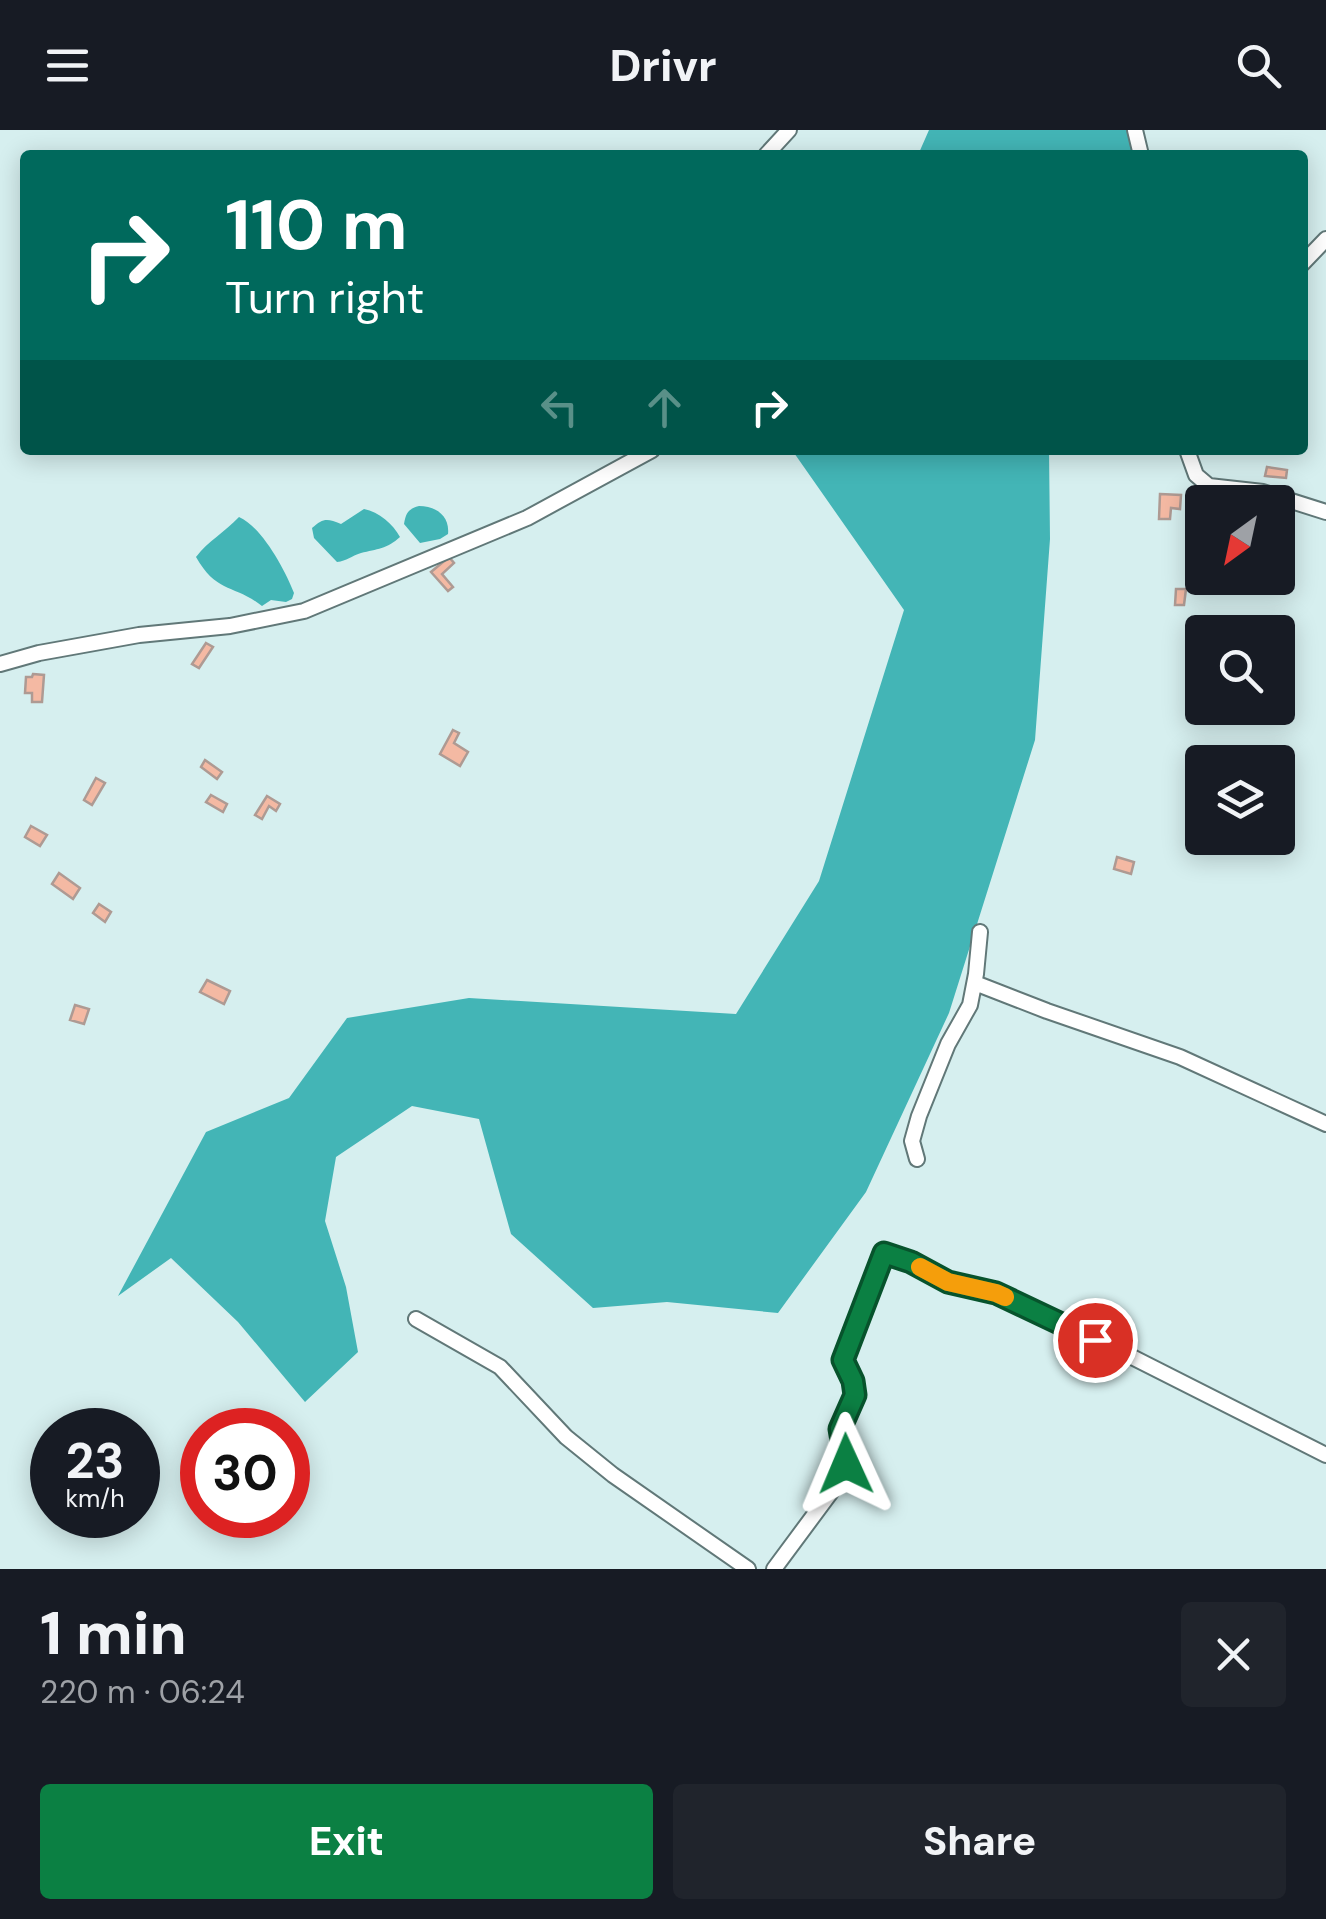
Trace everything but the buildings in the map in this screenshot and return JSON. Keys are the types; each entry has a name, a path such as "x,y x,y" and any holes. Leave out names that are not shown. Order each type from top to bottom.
{"street":[{"path":"771,150 789,130"},
{"path":"1308,258 1326,239"},
{"path":"0,664 139,635 230,626 304,612 527,518 643,455"},
{"path":"1189,455 1196,476 1209,486 1263,492 1326,512"},
{"path":"916,1159 912,1141 919,1116 948,1044 970,1006 980,932"},
{"path":"975,983 1180,1058 1326,1124"},
{"path":"774,1569 840,1480 846,1464 840,1429 855,1395 843,1360 884,1253 948,1282 996,1293 1326,1455"},
{"path":"416,1319 500,1367 566,1437 601,1466 748,1569"}],"water":[{"path":"929,130 1133,130 1137,150 920,150"},
{"path":"796,455 1049,455 1050,539 1035,740 949,1013 866,1192 778,1313 667,1302 593,1308 511,1234 479,1119 412,1106 336,1157 325,1221 346,1287 358,1352 305,1402 238,1322 171,1258 118,1296 206,1132 289,1098 347,1018 469,998 736,1014 819,881 904,610"},
{"path":"419,506 441,513 448,534 420,543 404,524 408,512"},
{"path":"364,509 385,519 400,537 386,546 337,562 314,538 312,528 325,520 341,524"},
{"path":"239,517 272,550 294,593 292,599 271,600 262,606 219,583 196,557"}],"slow traffic":[{"path":"920,1267 948,1282 1005,1297"}],"route":[{"path":"846,1464 840,1429 855,1395 843,1360 884,1253 948,1282 996,1293 1095,1340"}]}
